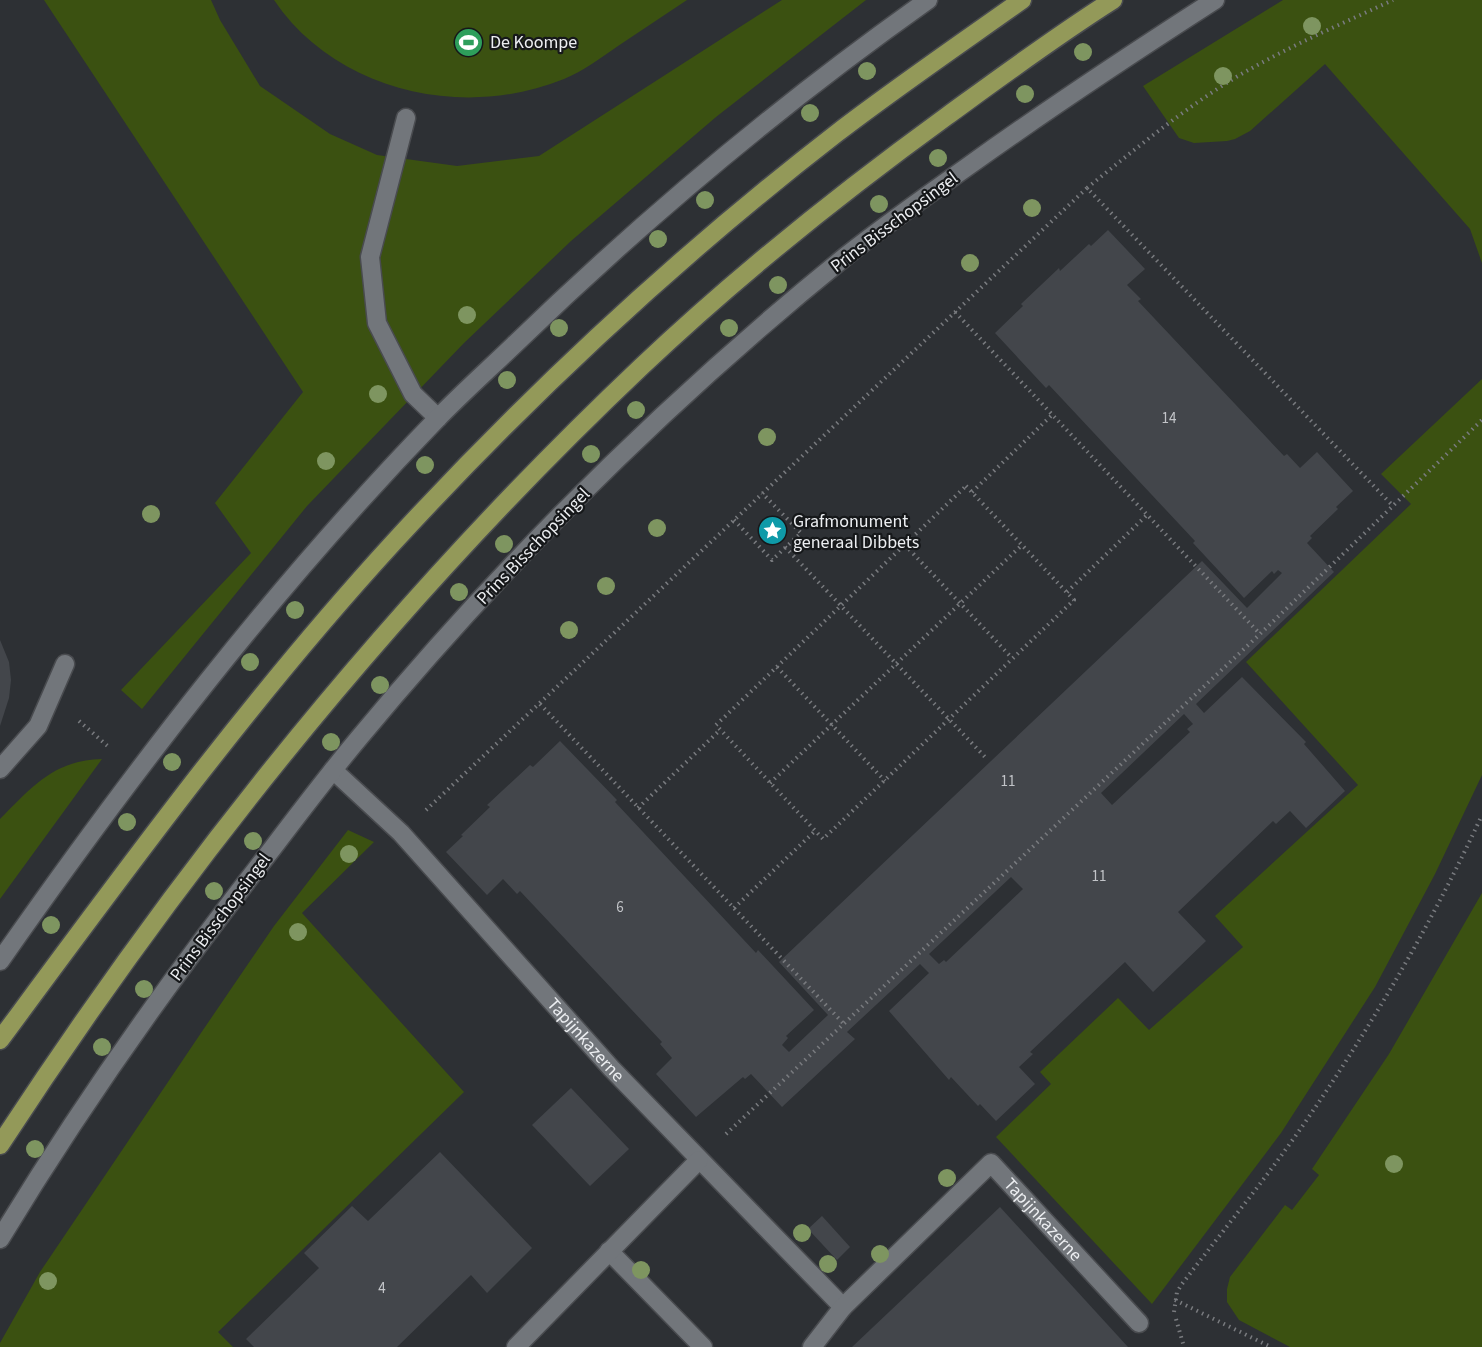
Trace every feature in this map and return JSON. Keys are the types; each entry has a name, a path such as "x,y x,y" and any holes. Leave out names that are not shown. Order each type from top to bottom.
{"main road":[{"path":"0,1040 158,830 292,660 392,544 474,458 559,375 739,213 855,120 1022,0"},
{"path":"0,1145 46,1074 138,944 246,801 294,740 381,638 496,510 643,365 794,233 941,120 1113,0"}],"street":[{"path":"0,961 137,770 267,607 359,502 438,418 637,230 811,85 928,0"},
{"name":"Prins Bisschopsingel","path":"0,1239 84,1104 162,994 333,771 445,638 539,537 663,414 740,345 851,252 1089,81 1215,0"},
{"path":"406,118 370,257 377,323 414,394 438,418"},
{"path":"0,769 38,726 65,664"},
{"name":"Tapijnkazerne","path":"333,771 401,832 611,1068 843,1307"},
{"path":"516,1347 699,1160"},
{"name":"Tapijnkazerne","path":"812,1347 843,1307 991,1163 1139,1323"},
{"path":"609,1251 703,1347"}],"path":[{"path":"401,832 540,704 1087,188 1148,138 1232,80 1302,41 1393,0"},
{"path":"1087,188 1393,506"},
{"path":"955,312 1260,634"},
{"path":"972,492 1052,415"},
{"path":"699,1160 1260,634 1482,420"},
{"path":"966,486 1074,600 823,839 716,725 905,545 966,486"},
{"path":"734,520 772,560 785,548 801,532 762,493"},
{"path":"1067,592 1147,515"},
{"path":"905,545 1012,658"},
{"path":"770,783 1022,545"},
{"path":"785,548 986,758"},
{"path":"777,667 885,781"},
{"path":"51,698 137,770"},
{"path":"540,704 843,1023"},
{"path":"638,808 720,730"},
{"path":"1184,1347 1174,1312 1175,1300 1182,1284 1308,1118 1371,1021 1429,923 1482,815"},
{"path":"734,908 815,831"},
{"path":"1175,1300 1271,1347"}],"green space":[{"path":"44,0 211,0 220,20 260,86 330,134 377,155 457,166 539,156 782,0 866,0 716,117 571,241 464,343 307,506 142,709 121,690 251,553 215,503 303,392"},
{"name":"De Koompe","path":"274,0 687,0 571,76 525,91 485,97 445,96 405,89 367,76 331,57 300,31"},
{"path":"1283,0 1482,0 1482,263 1470,229 1325,64 1250,131 1235,139 1194,143 1179,138 1143,86"},
{"path":"1482,379 1482,775 1435,874 1375,987 1281,1133 1152,1304 996,1137 1051,1084 1040,1072 1118,998 1149,1030 1243,947 1215,916 1358,785 1246,662 1411,504 1381,474"},
{"path":"102,759 0,899 0,819 45,777 70,764"},
{"path":"348,830 374,842 302,913 464,1092 218,1332 233,1347 0,1347 0,1343 40,1272 274,926"},
{"path":"1482,893 1482,1347 1290,1347 1239,1320 1227,1302 1230,1277 1285,1205 1292,1210 1319,1175 1312,1169 1389,1054"}],"building":[{"path":"1108,230 1145,269 1127,285 1141,299 1138,301 1284,456 1287,454 1300,468 1317,452 1353,491 1310,536 1312,538 1307,543 1334,572 1196,704 1204,713 1242,677 1306,742 1304,744 1345,791 1306,828 1290,811 1276,824 1273,821 1178,912 1206,941 1153,992 1125,962 1030,1052 1033,1054 1019,1067 1035,1084 996,1121 980,1104 978,1106 951,1077 949,1080 889,1011 929,973 920,964 847,1032 855,1039 782,1107 751,1074 745,1079 743,1077 696,1117 656,1074 672,1058 660,1044 662,1042 520,891 517,894 503,879 487,895 446,852 490,807 487,805 560,741 617,800 615,802 756,953 758,950 814,1010 786,1036 788,1038 782,1045 789,1052 828,1015 779,962 1202,561 1247,608 1282,573 1278,570 1274,574 1272,571 1244,598 1193,543 1195,541 1049,385 1046,388 995,333 1023,306 1021,304 1059,268 1060,271 1089,244 1091,246","holes":["1184,714 1193,724 1187,729 1190,732 1112,805 1101,793","1011,877 1023,889 946,962 944,960 939,964 929,954"]},
{"path":"0,640 9,662 11,680 9,698 0,726"},
{"path":"571,1088 629,1149 590,1186 532,1125"},
{"path":"440,1152 532,1248 487,1293 471,1275 397,1347 254,1347 246,1339 319,1268 304,1253 352,1206 368,1221"},
{"path":"1000,1207 1128,1347 852,1347"},
{"path":"822,1216 850,1247 837,1260 808,1229"}],"place":[{"name":"De Koompe","path":"469,42"},
{"name":"Grafmonument generaal Dibbets","path":"772,531"}]}
